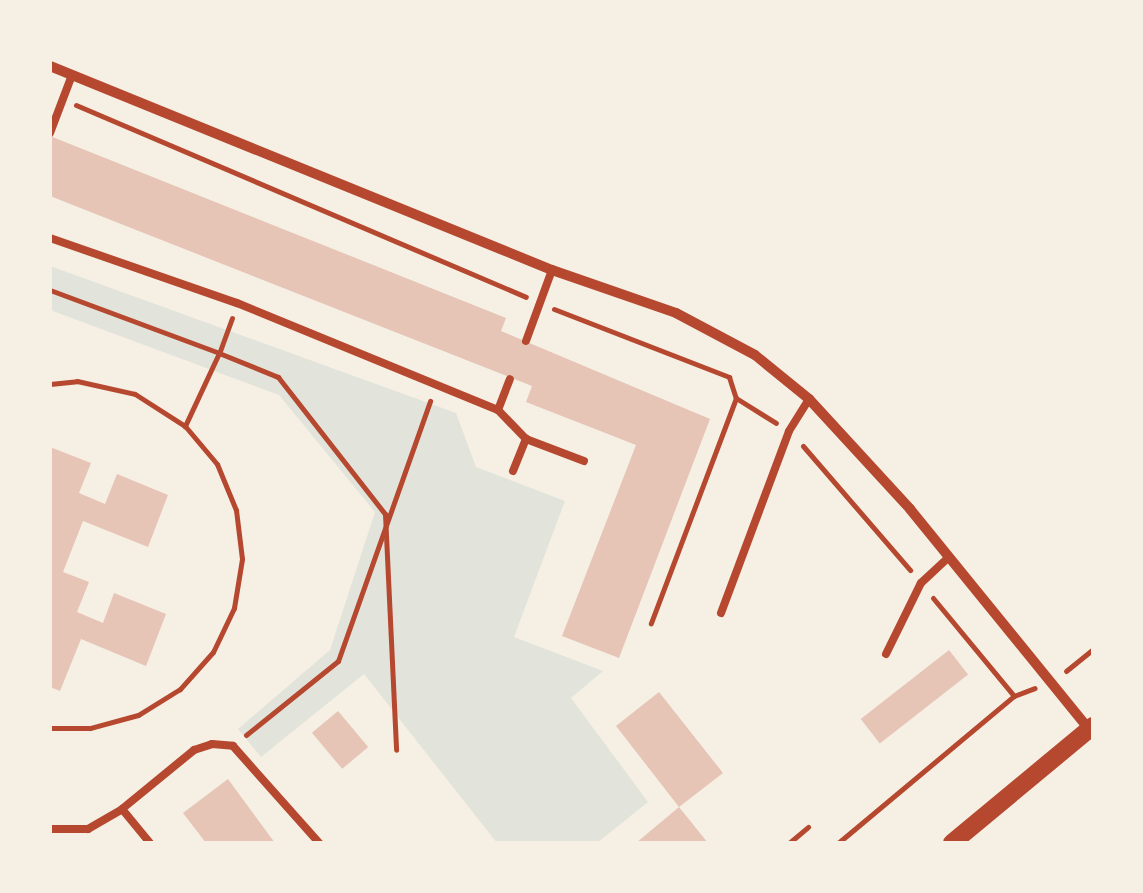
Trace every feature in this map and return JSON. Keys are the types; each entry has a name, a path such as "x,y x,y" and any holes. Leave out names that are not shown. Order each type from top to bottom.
{"street":[{"path":"50,66 552,270 676,313 755,355 809,398 949,557 1091,728 952,843"}],"lane":[{"path":"50,133 72,75"},
{"path":"50,238 237,303 436,384 498,410 526,439 584,461"},
{"path":"526,341 552,270"},
{"path":"498,410 510,378"},
{"path":"721,613 790,430 809,398"},
{"path":"513,471 526,439"},
{"path":"886,654 921,583 949,557"},
{"path":"50,829 88,829 122,809 194,750 234,746 318,843"},
{"path":"122,809 150,843"}],"path":[{"path":"63,100 540,303 730,377 736,398 651,624"},
{"path":"50,290 278,376 385,514 396,750"},
{"path":"185,426 219,354 237,303"},
{"path":"50,384 77,381 135,394 185,426 216,464 236,510 242,559 234,608 213,652 180,689 138,715 90,728 50,728"},
{"path":"234,746 338,661 385,514 436,384"},
{"path":"736,398 790,430 1014,696"},
{"path":"838,843 1014,696 1052,682 1093,649"},
{"path":"789,843 808,827"}],"shaded area":[{"path":"50,266 456,413 476,467 565,501 514,637 603,671 571,698 648,802 597,843 497,843 364,674 261,757 238,729 330,650 375,512 279,395 50,310"}],"building":[{"path":"50,136 506,318 501,331 710,419 619,658 562,636 636,445 526,402 532,386 50,196"},
{"path":"50,447 91,463 79,493 105,504 117,474 168,495 148,547 83,521 63,572 89,582 77,612 103,623 114,593 166,614 146,666 81,639 60,691 50,687"},
{"path":"949,650 968,674 880,743 861,719"},
{"path":"659,692 723,773 679,807 616,726"},
{"path":"338,711 368,747 342,769 312,733"},
{"path":"228,779 275,843 206,843 183,813"},
{"path":"679,807 708,843 636,843"}]}
